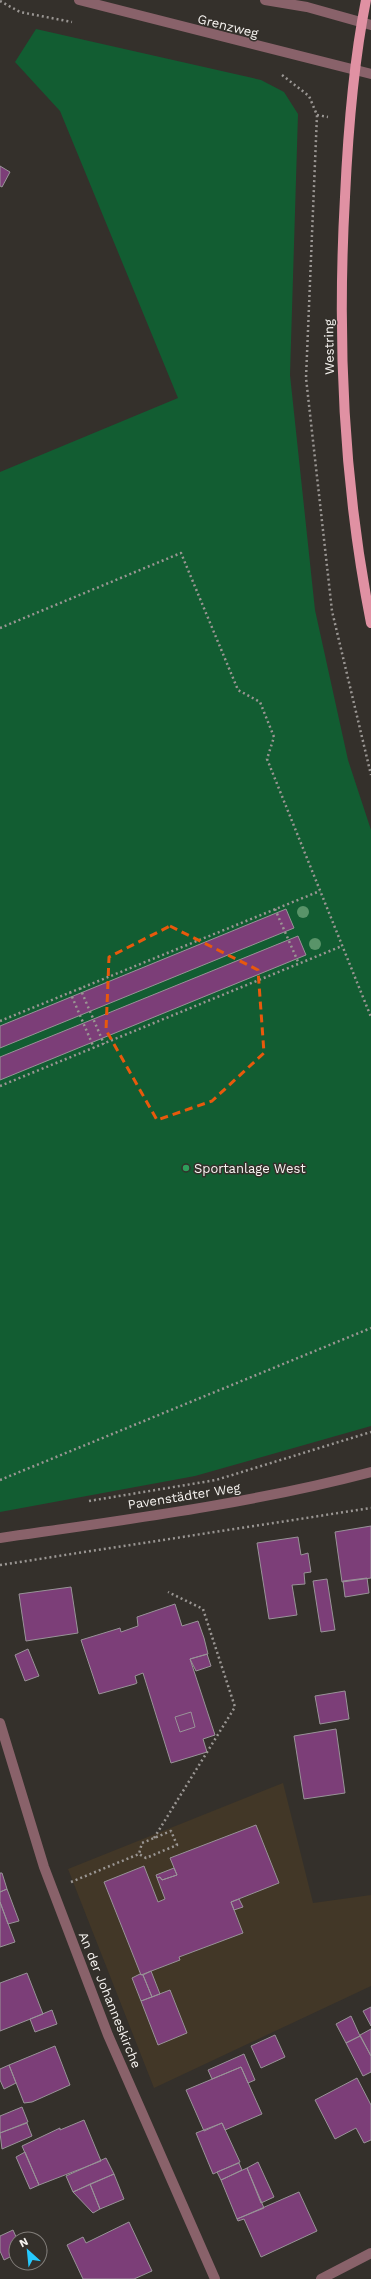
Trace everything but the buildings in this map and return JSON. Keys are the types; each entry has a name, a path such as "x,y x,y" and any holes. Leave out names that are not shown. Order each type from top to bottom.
{"main road":[{"name":"Westring","path":"366,0 366,23 354,70 349,119 340,277 342,383 350,494 360,568 371,623"}],"street":[{"name":"Grenzweg","path":"79,0 371,74"},
{"path":"265,0 307,8 366,23"},
{"name":"Pavenstädter Weg","path":"0,1538 230,1502 320,1485 371,1472"},
{"name":"An der Johanneskirche","path":"0,1723 52,1890 108,2035 215,2279"},
{"path":"321,2279 371,2253"}],"path":[{"path":"295,84 309,96 317,115"},
{"path":"0,628 182,553 238,690 260,702 274,737 267,759 371,1017"},
{"path":"0,1021 320,890"},
{"path":"276,909 299,964"},
{"path":"0,1086 342,946"},
{"path":"80,988 104,1044"},
{"path":"70,992 94,1048"},
{"path":"0,1480 371,1328"},
{"path":"85,1502 216,1480 371,1432"},
{"path":"0,1565 371,1508"},
{"path":"154,1838 235,1706 203,1609 168,1592"},
{"path":"171,1831 177,1845 146,1858 139,1854 142,1843 171,1831"},
{"path":"52,1890 139,1854"}],"highlighted area":[{"path":"170,926 258,970 264,1053 212,1101 157,1120 106,1030 109,957"}],"shaded area":[{"path":"283,1783 313,1903 371,1895 371,1986 154,2088 68,1869"}],"green space":[{"name":"Sportanlage West","path":"36,29 261,80 284,92 298,114 290,375 315,610 348,760 371,830 371,1426 195,1476 0,1512 0,472 178,398 60,111 15,62"}],"place":[{"name":"Sportanlage West","path":"186,1168"}]}
